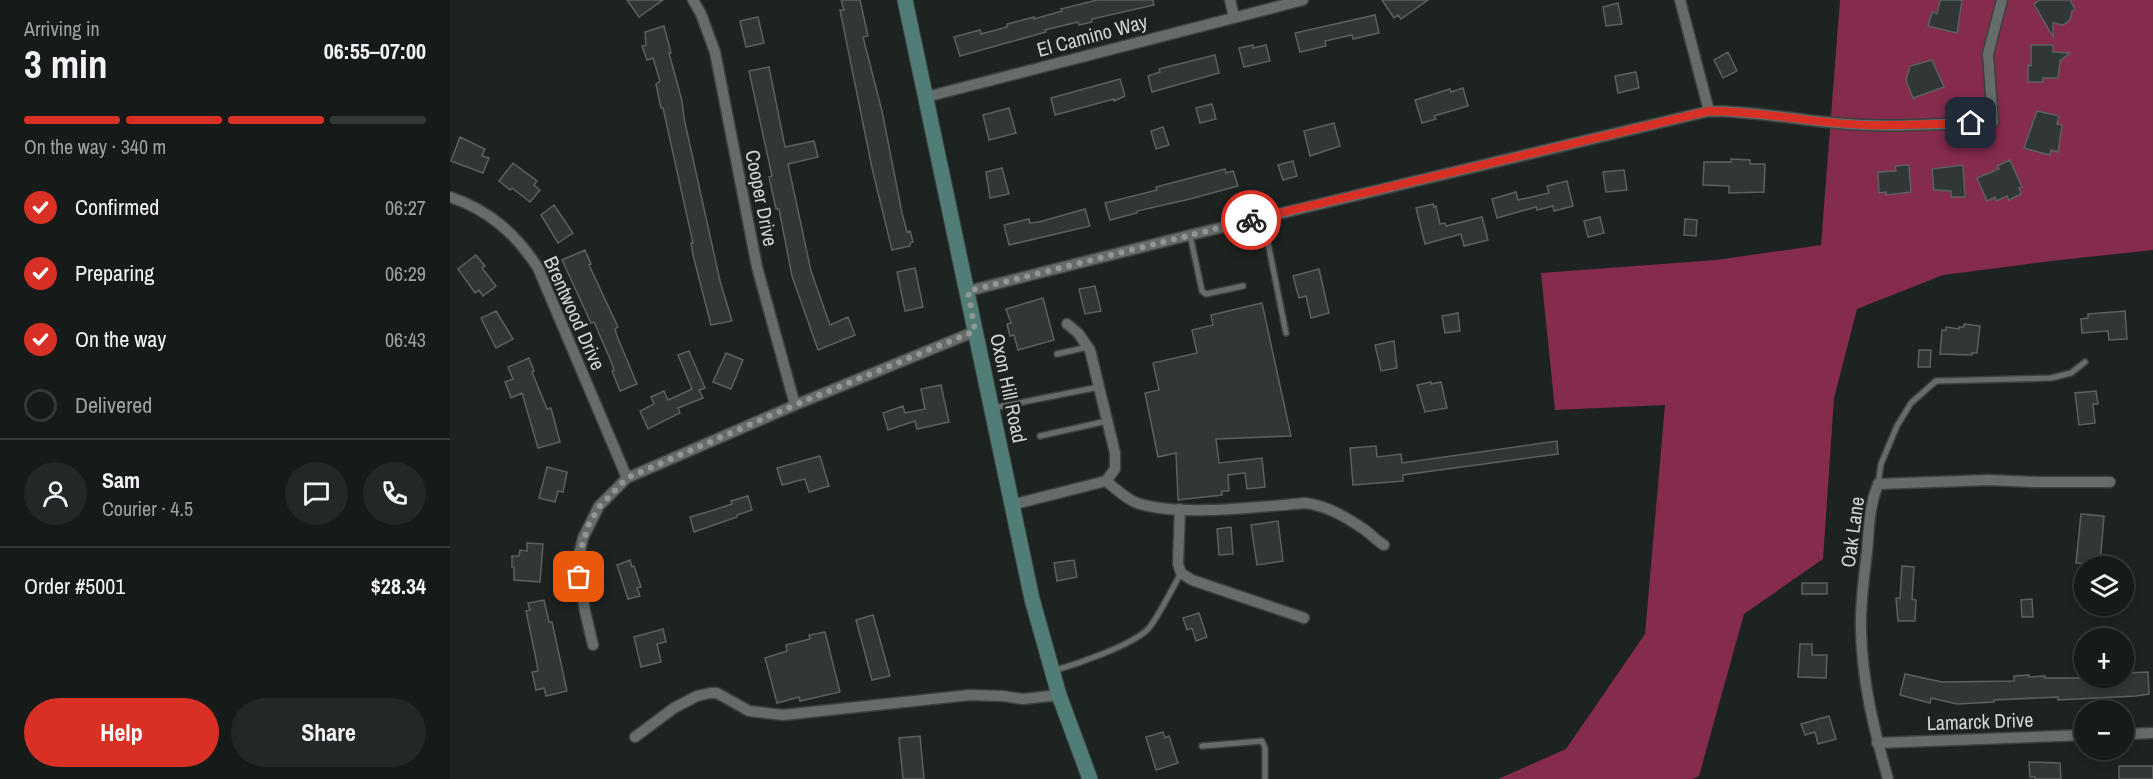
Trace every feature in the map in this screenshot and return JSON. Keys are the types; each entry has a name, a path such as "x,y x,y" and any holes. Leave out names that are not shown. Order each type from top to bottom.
{"main road":[{"name":"Oxon Hill Road","path":"905,0 1032,599 1059,695 1090,779"}],"street":[{"name":"Cooper Drive","path":"693,0 701,14 715,52 758,267 795,405"},
{"path":"1230,0 1234,17"},
{"name":"El Camino Way","path":"926,97 1303,0"},
{"path":"1680,0 1709,111"},
{"path":"968,291 1190,235 1709,111 1738,111 1784,118 1865,125 1993,122 1988,54 2002,0"},
{"name":"Brentwood Drive","path":"450,197 482,211 501,224 524,247 538,268 627,478"},
{"path":"1011,505 1106,481 1115,469 1115,453 1088,346 1067,324"},
{"path":"593,645 579,577 579,555 589,524 600,506 627,478 795,405 975,331"},
{"name":"Oak Lane","path":"1888,779 1877,743 1862,660 1861,628 1868,523 1878,484 1989,480 2110,482"},
{"path":"1106,481 1135,502 1180,509 1268,507 1305,503 1316,505 1329,508 1342,515 1384,545"},
{"path":"1180,509 1178,564 1181,573 1192,580 1304,618"},
{"path":"635,737 674,708 697,696 710,693 717,693 749,711 783,716 970,694 1023,699 1059,695"},
{"path":"2134,734 2153,733"},
{"name":"Lamarck Drive","path":"1877,743 2074,735"}],"lane":[{"path":"1263,218 1286,333"},
{"path":"1190,235 1202,291 1206,294 1243,286"},
{"path":"1057,354 1088,346"},
{"path":"1878,484 1881,464 1897,426 1911,403 1936,381 2051,378 2070,373 2085,362"},
{"path":"992,408 1099,387"},
{"path":"1040,436 1107,421"},
{"path":"1052,671 1088,659 1148,629 1181,573"},
{"path":"1202,746 1262,741 1265,748 1264,779"}],"shaded area":[{"path":"1840,0 2153,0 2153,250 1943,275 1857,309 1834,398 1823,559 1744,614 1699,776 1692,779 1498,779 1566,749 1645,634 1665,405 1555,410 1541,273 1716,260 1821,245"}],"building":[{"path":"627,0 663,0 639,17"},
{"path":"841,0 860,0 868,36 863,37 882,111 902,213 907,232 910,231 913,242 910,246 892,250 872,168 840,10 844,10"},
{"path":"1097,0 1153,0 1154,5 1092,19 1092,22 1079,25 1078,22 1045,30 1046,32 960,56 954,37 980,30 981,34 1007,27 1007,24 1034,17 1034,19"},
{"path":"1382,0 1428,0 1401,19 1398,15 1394,18"},
{"path":"1940,0 1962,0 1957,33 1928,26 1932,12 1937,14"},
{"path":"2040,0 2070,0 2075,9 2072,11 2070,20 2063,25 2053,23 2053,37 2034,4"},
{"path":"1618,3 1622,24 1606,26 1603,7"},
{"path":"1375,15 1379,33 1353,39 1352,35 1325,41 1326,46 1300,52 1295,33"},
{"path":"758,17 764,43 746,47 740,21"},
{"path":"664,26 720,281 732,321 711,325 693,255 691,243 693,243 663,108 661,108 656,84 660,81 653,58 647,60 642,46 646,45 645,32"},
{"path":"1253,45 1253,48 1266,45 1270,61 1244,67 1239,48"},
{"path":"2031,45 2053,45 2053,52 2070,53 2060,61 2058,78 2043,78 2043,82 2028,82"},
{"path":"1728,52 1737,71 1723,78 1714,60"},
{"path":"1215,55 1219,73 1152,92 1148,76 1160,72 1159,69"},
{"path":"1932,60 1944,87 1913,98 1906,80 1910,66"},
{"path":"769,67 785,147 814,141 818,157 788,164 811,271 830,325 848,317 855,335 818,350 792,276 779,209 776,209 769,177 772,176 749,71"},
{"path":"1636,72 1639,88 1618,93 1615,76"},
{"path":"1120,79 1125,96 1114,101 1114,99 1055,115 1051,98"},
{"path":"1463,88 1468,106 1434,116 1436,119 1422,123 1415,100 1450,89 1451,92"},
{"path":"1212,104 1216,119 1200,123 1196,108"},
{"path":"1009,108 1016,133 989,140 983,115"},
{"path":"2037,111 2059,116 2057,124 2062,125 2058,152 2051,150 2050,155 2024,148"},
{"path":"1334,123 1340,146 1310,156 1304,131"},
{"path":"1163,127 1169,145 1156,149 1151,131"},
{"path":"460,137 485,149 482,156 489,158 483,173 451,161"},
{"path":"1731,159 1750,160 1750,164 1765,164 1764,192 1729,193 1729,186 1703,185 1704,162 1731,162"},
{"path":"2010,160 2022,187 2019,188 2021,194 2009,200 2007,196 1996,201 1995,197 1987,201 1977,178 1999,169 1997,166"},
{"path":"1293,161 1297,176 1283,180 1278,165"},
{"path":"513,163 537,181 534,185 540,190 530,202 499,181"},
{"path":"1909,165 1911,192 1886,195 1886,192 1879,193 1878,172 1896,171 1895,166"},
{"path":"1963,165 1965,197 1951,197 1951,191 1934,190 1932,169"},
{"path":"1002,168 1009,194 990,198 986,172"},
{"path":"1225,169 1226,173 1233,171 1238,186 1110,220 1105,203"},
{"path":"1624,170 1627,190 1606,192 1603,172"},
{"path":"1567,181 1573,206 1554,211 1553,206 1537,210 1536,207 1497,218 1492,199 1516,192 1518,200 1549,193 1547,186"},
{"path":"1433,204 1434,207 1436,206 1440,224 1445,223 1446,226 1482,217 1488,240 1464,246 1461,234 1425,244 1416,208"},
{"path":"554,205 573,233 558,243 541,215"},
{"path":"1085,209 1090,226 1009,245 1004,225 1029,219 1030,223 1039,222"},
{"path":"1600,217 1604,233 1588,237 1584,221"},
{"path":"1685,219 1697,220 1696,236 1684,235"},
{"path":"585,250 591,264 589,265 618,327 615,329 617,336 637,384 620,391 610,359 594,322 591,323 562,260"},
{"path":"476,255 485,266 482,268 496,286 483,296 479,290 475,293 458,269"},
{"path":"915,268 923,307 905,311 897,272"},
{"path":"1319,269 1329,313 1311,318 1306,296 1299,298 1293,276"},
{"path":"1095,286 1101,311 1085,314 1079,289"},
{"path":"1043,298 1054,340 1018,350 1014,335 1010,336 1007,324 1011,323 1006,309"},
{"path":"1262,303 1291,436 1216,439 1219,463 1262,458 1265,487 1247,489 1245,473 1228,475 1229,491 1222,491 1222,495 1178,500 1176,453 1158,457 1145,393 1159,390 1153,363 1197,353 1192,330 1213,325 1211,315"},
{"path":"496,311 513,339 496,348 481,318"},
{"path":"2125,311 2127,339 2109,340 2108,331 2082,333 2081,319 2088,318 2088,314"},
{"path":"1458,313 1460,331 1445,333 1442,316"},
{"path":"1964,324 1980,326 1977,353 1972,353 1972,355 1940,354 1942,330 1946,330 1946,327 1959,329 1959,327 1964,327"},
{"path":"1394,341 1397,368 1381,371 1375,345"},
{"path":"1919,350 1931,350 1930,367 1918,367"},
{"path":"689,351 705,388 699,390 703,398 678,408 680,413 648,429 640,411 654,404 651,397 664,391 668,400 692,389 678,355"},
{"path":"726,353 743,360 731,389 713,382"},
{"path":"529,358 534,371 532,372 547,409 551,408 560,442 538,448 522,393 511,398 505,382 513,379 508,367"},
{"path":"1431,382 1431,384 1441,382 1447,408 1425,412 1417,385"},
{"path":"941,385 949,422 917,429 915,421 888,430 883,413 903,406 905,413 925,409 921,389"},
{"path":"2096,391 2098,404 2093,404 2095,423 2079,425 2075,393"},
{"path":"1557,441 1558,454 1403,475 1403,481 1353,485 1350,448 1376,446 1377,457 1401,454 1402,463"},
{"path":"820,456 829,486 809,492 805,479 782,485 777,468"},
{"path":"547,467 567,472 563,492 558,491 555,502 539,498"},
{"path":"748,496 752,510 694,532 690,517 732,504 731,501"},
{"path":"2081,514 2104,516 2101,556 2077,556"},
{"path":"1278,521 1283,561 1257,565 1251,525"},
{"path":"1231,527 1233,554 1219,555 1217,529"},
{"path":"527,543 543,544 540,582 514,580 512,556 519,556 520,550 527,551"},
{"path":"630,560 641,587 637,588 640,596 628,599 617,565"},
{"path":"1074,560 1077,577 1057,581 1054,563"},
{"path":"1902,566 1914,567 1912,599 1916,600 1915,621 1898,621 1896,598 1900,598"},
{"path":"1802,583 1827,583 1827,594 1802,594"},
{"path":"2032,599 2033,617 2022,617 2021,600"},
{"path":"544,600 549,622 552,622 567,691 546,696 544,688 536,690 532,672 538,671 526,611 530,610 528,603"},
{"path":"1199,613 1207,637 1196,641 1192,628 1187,630 1183,618"},
{"path":"873,615 890,676 872,680 856,620"},
{"path":"663,629 666,642 657,644 661,662 641,667 634,637"},
{"path":"825,632 840,692 800,701 799,697 777,703 765,658 787,651 786,645 810,639 809,635"},
{"path":"1800,644 1812,644 1812,655 1827,655 1826,678 1798,677"},
{"path":"2148,672 2149,694 2058,700 2058,697 1994,700 1994,702 1957,704 1931,698 1930,703 1900,695 1905,674 1942,682 2014,681 2014,676 2029,675 2029,677 2074,678 2074,688 2134,688 2134,673"},
{"path":"1829,716 1836,739 1818,744 1815,732 1805,735 1801,724"},
{"path":"1163,732 1165,738 1169,736 1178,763 1156,770 1146,737"},
{"path":"920,736 924,779 903,779 899,738"},
{"path":"2029,762 2060,763 2061,779 2030,777"},
{"path":"2119,766 2153,766 2153,779 2119,779"}],"way so far":[{"path":"579,577 579,555 589,524 612,491 627,478 795,405 975,331 968,291 1251,220"}],"route":[{"path":"1251,220 1709,111 1738,111 1784,118 1865,125 1971,123"}]}
